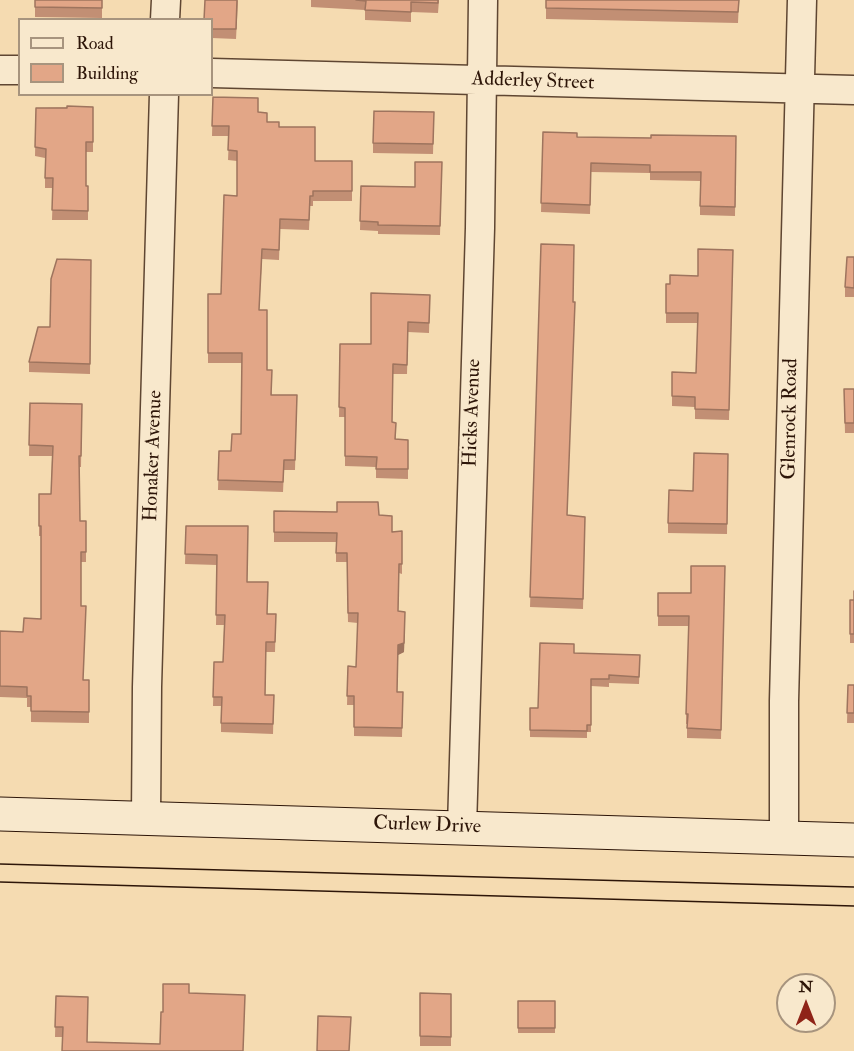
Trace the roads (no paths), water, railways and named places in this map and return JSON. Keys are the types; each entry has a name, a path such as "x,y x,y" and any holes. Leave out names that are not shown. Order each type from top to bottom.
{"street":[{"path":"165,18 166,0"},
{"name":"Hicks Avenue","path":"462,827 480,228 483,0"},
{"name":"Glenrock Road","path":"784,838 784,701 802,0"},
{"path":"0,70 18,70"},
{"name":"Adderley Street","path":"213,73 854,90"},
{"name":"Honaker Avenue","path":"146,817 147,687 164,96"},
{"name":"Curlew Drive","path":"0,813 854,840"}],"tram line":[{"path":"0,864 854,887"},
{"path":"0,882 854,906"}]}
